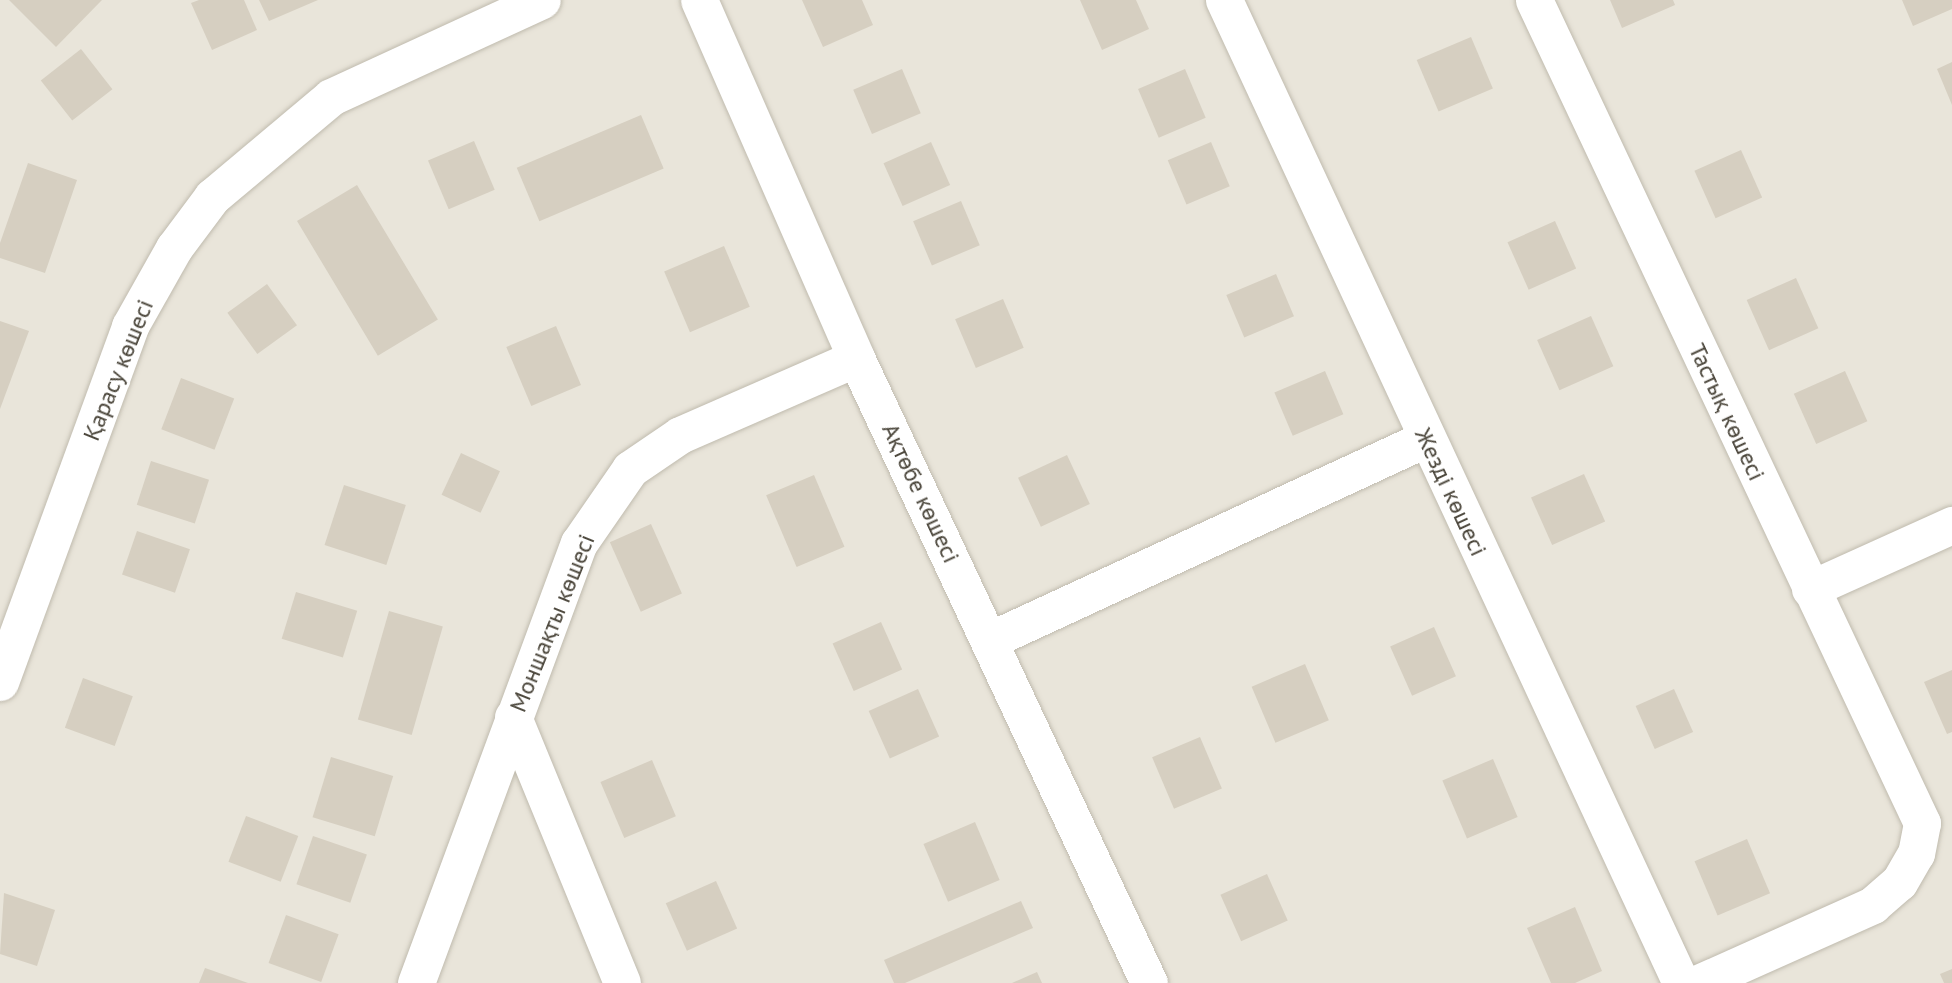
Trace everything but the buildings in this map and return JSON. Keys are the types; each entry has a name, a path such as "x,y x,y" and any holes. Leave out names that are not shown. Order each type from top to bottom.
{"street":[{"name":"Қарасу көшесі","path":"0,682 130,326 174,248 212,197 331,97 542,0"},
{"name":"Ақтөбе көшесі","path":"699,0 856,358 1149,983"},
{"name":"Жезді көшесі","path":"1224,0 1425,439 1681,983"},
{"name":"Тастық көшесі","path":"1534,0 1922,823 1916,853 1899,883 1873,905 1699,983"},
{"name":"Моншақты көшесі","path":"416,983 579,543 630,469 680,435 856,358"},
{"path":"990,640 1425,439"},
{"path":"1810,589 1952,525"},
{"path":"513,717 622,983"}],"shaded area":[{"path":"0,0 1952,0 1952,983 0,983"}]}
